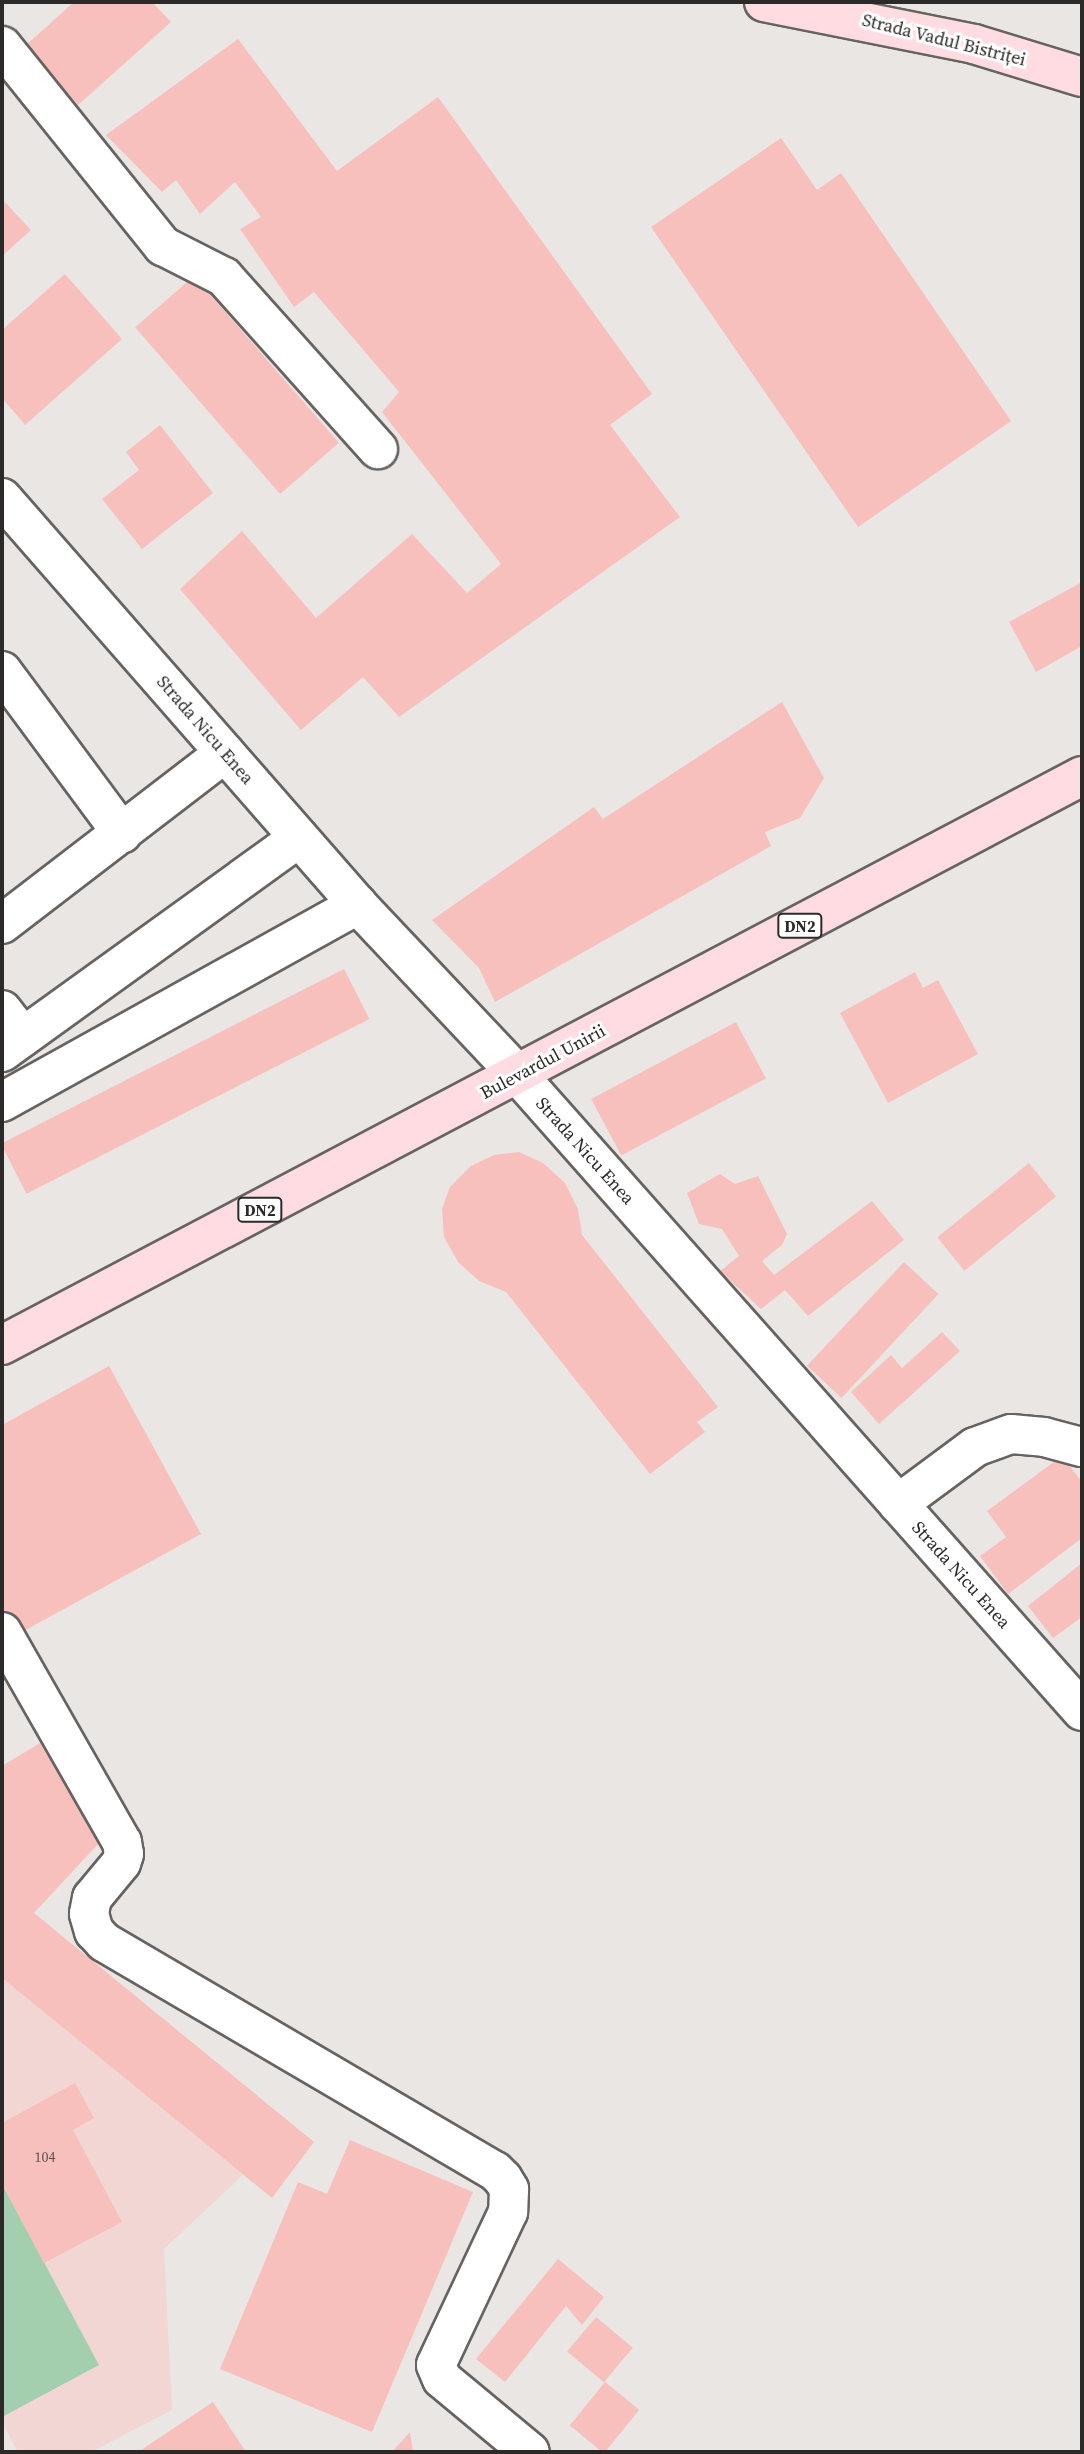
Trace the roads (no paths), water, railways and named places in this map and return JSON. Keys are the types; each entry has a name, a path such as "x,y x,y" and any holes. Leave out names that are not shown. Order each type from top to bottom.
{"main road":[{"name":"Strada Vadul Bistriței","path":"764,2 974,44 1082,77"},
{"name":"Bulevardul Unirii","path":"2,1345 1082,776"}],"street":[{"path":"2,46 163,246 224,277 379,449"},
{"name":"Strada Nicu Enea","path":"2,498 358,905 518,1075 1082,1711"},
{"path":"2,671 122,833"},
{"path":"2,924 225,753"},
{"path":"9,1033 299,838"},
{"path":"2,1102 358,905"},
{"path":"898,1504 975,1447 1011,1434 1044,1437 1082,1447"},
{"path":"2,1632 122,1842 124,1854 121,1863 92,1898 89,1914 94,1931 104,1942 495,2171 509,2189 508,2212 438,2355 438,2372 451,2387 530,2452"}]}
